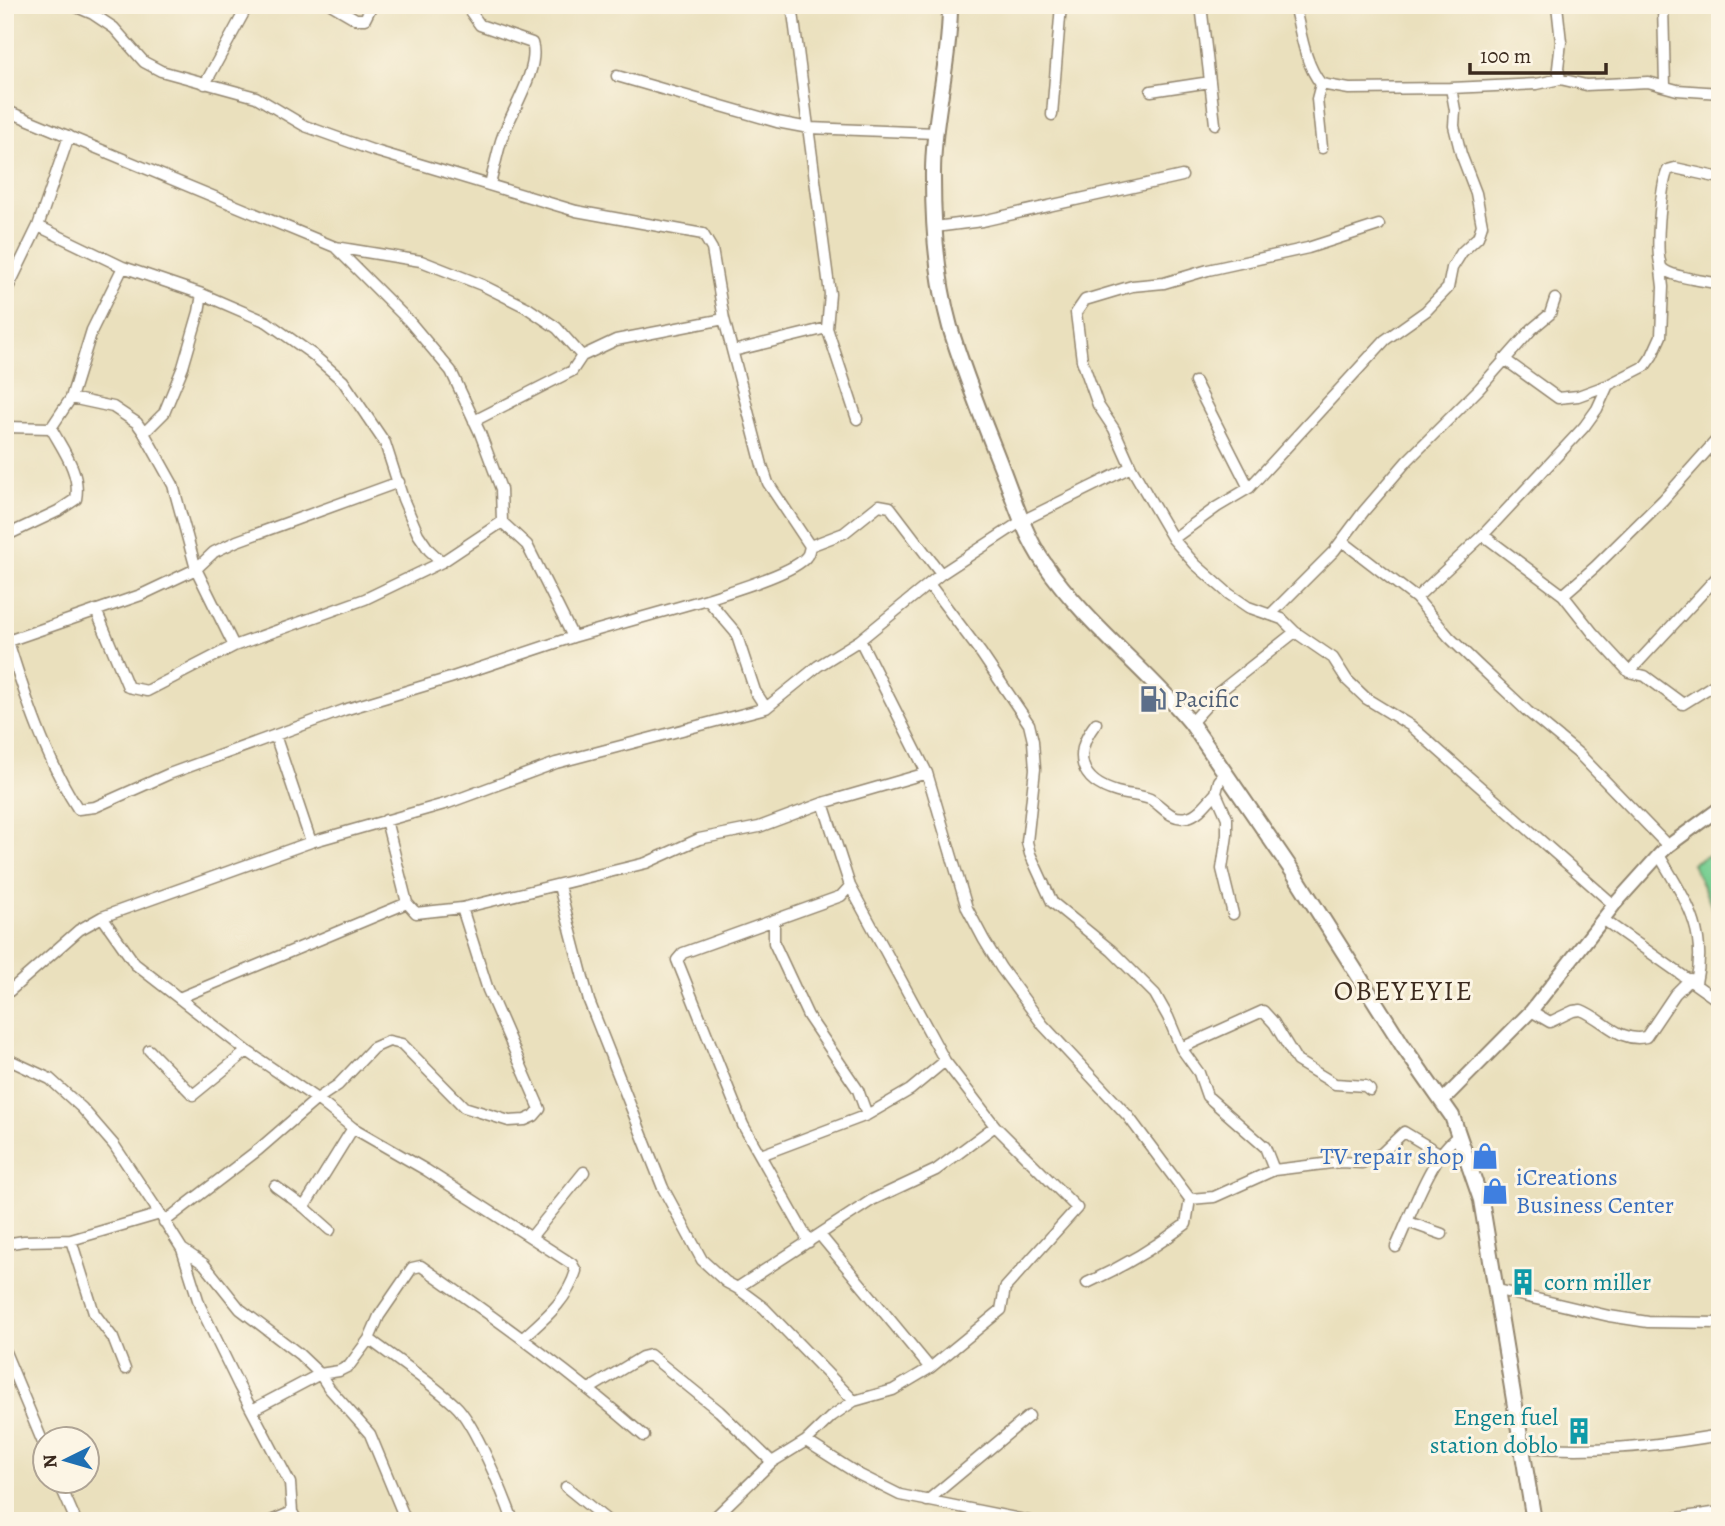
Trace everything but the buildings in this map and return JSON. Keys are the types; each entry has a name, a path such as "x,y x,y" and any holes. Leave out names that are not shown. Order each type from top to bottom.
{"main road":[{"path":"950,5 932,177 939,265 950,324 961,360 1022,521 1044,563 1067,594 1174,702 1191,723 1335,935 1409,1054 1443,1100 1460,1135 1481,1200 1498,1290 1534,1521"}],"street":[{"path":"5,12 9,5"},
{"path":"72,5 93,14 114,28 144,62 161,71 256,97 305,126 372,150 576,211 702,234 712,249 724,319 768,483 810,546"},
{"path":"205,84 248,5"},
{"path":"332,5 356,19 365,19 372,5"},
{"path":"792,5 830,294 827,328 858,419"},
{"path":"1052,115 1061,5"},
{"path":"1200,5 1215,124"},
{"path":"1294,5 1305,49 1314,75 1321,84 1349,89 1451,88 1537,84 1560,79 1586,85 1640,82 1677,90 1720,93"},
{"path":"1557,5 1561,42 1558,68 1560,79"},
{"path":"1663,5 1665,86"},
{"path":"470,11 480,25 532,43 536,53 501,139 490,184"},
{"path":"617,76 764,120 809,128 935,133"},
{"path":"1151,91 1210,82"},
{"path":"1321,84 1317,108 1322,148"},
{"path":"1173,539 1249,488 1385,340 1426,311 1448,288 1452,268 1462,252 1478,237 1482,225 1476,193 1454,126 1455,110 1451,88"},
{"path":"5,110 335,247 421,261 482,285 526,307 557,328 582,356"},
{"path":"5,294 38,226 69,136"},
{"path":"1504,359 1558,398 1578,396 1608,385 1645,366 1661,336 1661,196 1668,170 1675,168 1720,178"},
{"path":"935,227 982,220 1182,176"},
{"path":"1378,225 1308,248 1208,270 1164,283 1132,286 1085,300 1076,313 1082,360 1098,405 1114,429 1131,467 1173,539 1195,564 1248,607 1282,619 1295,632 1333,658 1347,680 1367,699 1412,726 1614,905"},
{"path":"38,226 123,267 267,322 312,354 343,381 385,443 403,499 418,534 442,562"},
{"path":"335,247 409,321 451,371 501,489 502,522 527,545 573,637"},
{"path":"1660,261 1664,270 1720,284"},
{"path":"51,428 71,398 92,330 123,267"},
{"path":"144,433 164,413 183,367 202,295"},
{"path":"1270,615 1320,566 1407,461 1463,406 1532,328 1550,314 1555,299"},
{"path":"474,421 572,371 582,356 616,340 724,319"},
{"path":"733,351 827,328"},
{"path":"1195,382 1249,488"},
{"path":"1416,598 1483,535 1584,427 1597,409 1608,385"},
{"path":"71,398 113,407 137,424 144,433 173,485 196,569 234,646"},
{"path":"5,427 51,428"},
{"path":"5,536 58,511 76,499 78,488 74,470 51,428"},
{"path":"1563,595 1663,500 1720,436"},
{"path":"5,995 79,930 102,917 311,842 448,803 556,763 766,708 818,666 860,640 941,574 1022,521 1131,467"},
{"path":"399,482 237,541 214,552 196,569 141,595 6,642 48,750 67,793 78,809 95,807 169,774 275,735 573,637 707,600 761,582 806,558 810,546"},
{"path":"810,546 844,533 879,505 890,508 941,574"},
{"path":"96,610 128,688 147,691 234,646 365,599 442,562 502,522"},
{"path":"1483,535 1563,595 1629,672 1645,676 1683,704 1720,681"},
{"path":"1342,541 1416,598 1449,637 1478,665 1578,754 1664,850 1692,912 1697,927 1700,964 1693,981 1675,994 1646,1037 1626,1038 1581,1010 1573,1010 1550,1022 1531,1012"},
{"path":"1629,672 1720,574"},
{"path":"929,584 981,653 1029,724 1035,769 1027,842 1052,902 1111,951 1155,994 1181,1048 1199,1073 1207,1096 1265,1147 1273,1170"},
{"path":"707,600 736,633 755,691 766,708"},
{"path":"1191,723 1219,692 1295,632"},
{"path":"860,640 927,773 967,908 1001,968 1043,1025 1128,1116 1190,1199 1186,1224 1158,1245 1087,1283"},
{"path":"1096,723 1086,736 1081,754 1090,779 1115,792 1151,800 1164,812 1183,818 1191,817 1216,793 1219,781 1226,772"},
{"path":"275,735 311,842"},
{"path":"386,820 407,903 416,913 462,908 646,863 699,839 759,827 823,803 927,773"},
{"path":"1216,793 1227,818 1222,869 1233,914"},
{"path":"711,1521 772,1462 806,1441 832,1416 854,1401 893,1390 930,1368 1001,1310 1004,1288 1077,1208 995,1126 945,1061 850,886 823,803"},
{"path":"1443,1100 1531,1012 1614,905 1664,850 1720,808"},
{"path":"559,886 589,1001 663,1188 702,1260 726,1282 764,1308 854,1401"},
{"path":"809,1242 743,1125 677,960 683,953 841,896 850,886"},
{"path":"179,998 407,903"},
{"path":"5,1244 71,1240 162,1218 258,1150 317,1099 338,1086 373,1048 389,1041 402,1044 464,1107 509,1121 525,1120 534,1116 540,1109 488,990 462,908"},
{"path":"102,917 135,964 150,978 247,1051 317,1099 353,1128 426,1170 572,1264 576,1271 571,1287 557,1306 523,1338"},
{"path":"1604,920 1720,1002"},
{"path":"774,921 774,943 808,1016 858,1090 867,1115"},
{"path":"1181,1048 1263,1011 1274,1023 1297,1061 1335,1084 1365,1086 1370,1090"},
{"path":"149,1050 193,1095 247,1051"},
{"path":"5,1058 50,1079 82,1108 114,1145 182,1249 200,1306 290,1483 295,1516 271,1521"},
{"path":"761,1155 867,1115 910,1090 945,1061"},
{"path":"737,1288 872,1200 936,1170 995,1126"},
{"path":"304,1207 353,1128"},
{"path":"1190,1199 1214,1197 1273,1170 1340,1162 1362,1163 1382,1153 1404,1132 1439,1153"},
{"path":"1396,1247 1439,1153 1460,1135"},
{"path":"531,1236 584,1172"},
{"path":"275,1186 330,1230"},
{"path":"1408,1222 1442,1234"},
{"path":"820,1235 930,1368"},
{"path":"71,1240 94,1313 113,1338 125,1369"},
{"path":"182,1249 204,1264 240,1309 299,1354 320,1374 370,1434 406,1521"},
{"path":"252,1410 320,1374 339,1371 349,1366 369,1339 379,1316 405,1276 412,1268 421,1266 589,1388 644,1436"},
{"path":"1498,1290 1648,1322 1720,1323"},
{"path":"369,1339 457,1406 471,1427 513,1521"},
{"path":"5,1352 35,1424"},
{"path":"589,1388 642,1357 650,1356 719,1411 772,1462"},
{"path":"928,1501 1029,1416"},
{"path":"1523,1447 1608,1450 1658,1445 1720,1434"},
{"path":"806,1441 858,1474 900,1495 1030,1521"},
{"path":"566,1487 608,1521"},
{"path":"64,1494 76,1521"},
{"path":"1656,1521 1720,1511"}],"green space":[{"path":"1720,850 1720,924 1692,863"}],"place":[{"name":"Pacific","path":"1153,699"},
{"name":"TV repair shop","path":"1485,1156"},
{"name":"iCreations Business Center","path":"1495,1191"},
{"name":"corn miller","path":"1523,1282"},
{"name":"Engen fuel station doblo","path":"1579,1431"}],"district":[{"name":"OBEYEYIE","path":"1404,991"}]}
